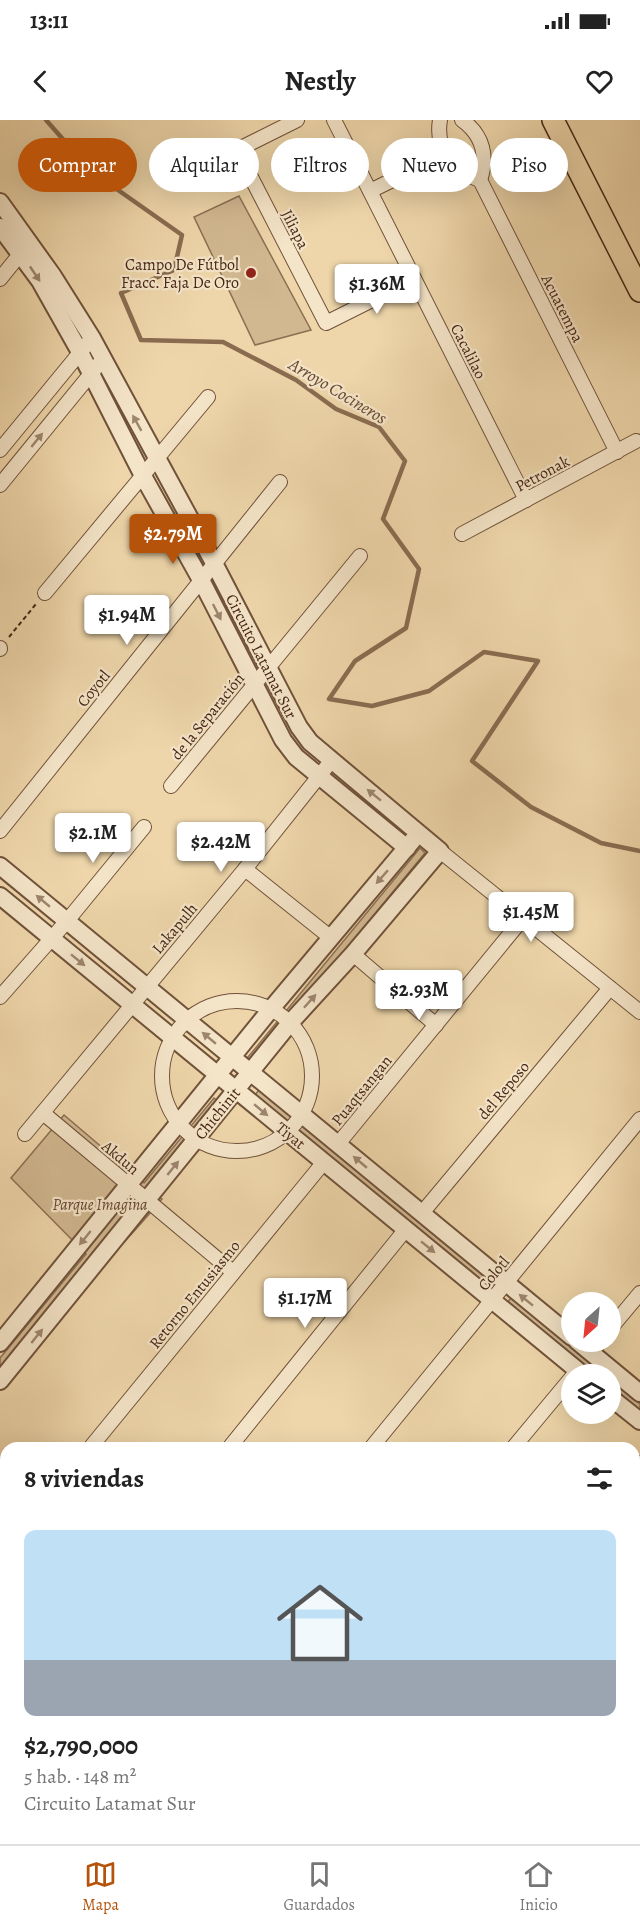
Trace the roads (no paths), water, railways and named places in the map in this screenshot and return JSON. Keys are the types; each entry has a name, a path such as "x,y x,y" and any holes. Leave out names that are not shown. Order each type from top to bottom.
{"main road":[{"path":"553,120 640,291"}],"street":[{"name":"Jiliapa","path":"297,120 237,150 326,323 414,279"},
{"name":"Cacalilao","path":"334,120 526,500"},
{"path":"440,120 438,132 440,138"},
{"path":"462,120 473,128 483,148 485,165 480,180"},
{"name":"Acuatempa","path":"480,180 617,452"},
{"path":"370,191 381,186"},
{"name":"Circuito Latamat Sur","path":"0,202 143,476 201,580 283,740 296,757 407,848"},
{"name":"Circuito Latamat Sur","path":"0,227 26,248 66,295 92,338 214,563 299,727 310,742 640,1012"},
{"path":"0,279 26,248"},
{"path":"0,450 92,338"},
{"path":"0,485 103,359"},
{"path":"45,593 208,397"},
{"name":"Petronak","path":"462,534 636,441"},
{"name":"Coyotl","path":"0,831 280,482"},
{"name":"de la Separación","path":"171,786 360,556"},
{"name":"Lakapulh","path":"25,1134 245,869 332,760"},
{"path":"0,997 67,921 144,827"},
{"name":"Chichinit","path":"0,1342 330,937 420,832"},
{"name":"Chichinit","path":"0,1381 290,1023 353,954 441,851"},
{"name":"Tiyat","path":"0,866 561,1328"},
{"path":"245,869 330,937"},
{"name":"Tiyat","path":"0,896 492,1300 565,1364"},
{"name":"Puaqtsangan","path":"338,1144 524,917"},
{"path":"353,954 436,1025"},
{"name":"del Reposo","path":"422,1213 610,988"},
{"path":"243,1001 271,1009 290,1023 304,1043 311,1066 311,1090 301,1114 287,1132 266,1145 243,1150 219,1148 197,1139 178,1123 167,1103 162,1081 163,1059 172,1037 187,1020 213,1004 243,1001"},
{"name":"Akdun","path":"43,1113 233,1272"},
{"name":"Colotl","path":"376,1442 640,1119"},
{"name":"Retorno Entusiasmo","path":"95,1442 324,1162"},
{"path":"375,1204 391,1188"},
{"path":"234,1442 406,1229"},
{"path":"621,1316 640,1293"},
{"path":"600,1352 640,1393"},
{"path":"518,1442 561,1392"},
{"path":"621,1406 640,1421"}],"waterway":[{"name":"Arroyo Cocineros","path":"46,120 91,171 182,235 174,270 121,293 141,340 223,342 296,380 336,409 379,427 405,461 383,519 419,569 406,628 355,661 329,699 372,706 429,691 484,652 538,661 472,761 531,807 601,843 640,851"}],"place":[{"name":"Campo De Fútbol Fracc. Faja De Oro","path":"251,273"}],"park label":[{"name":"Parque Imagina","path":"100,1204"}]}
